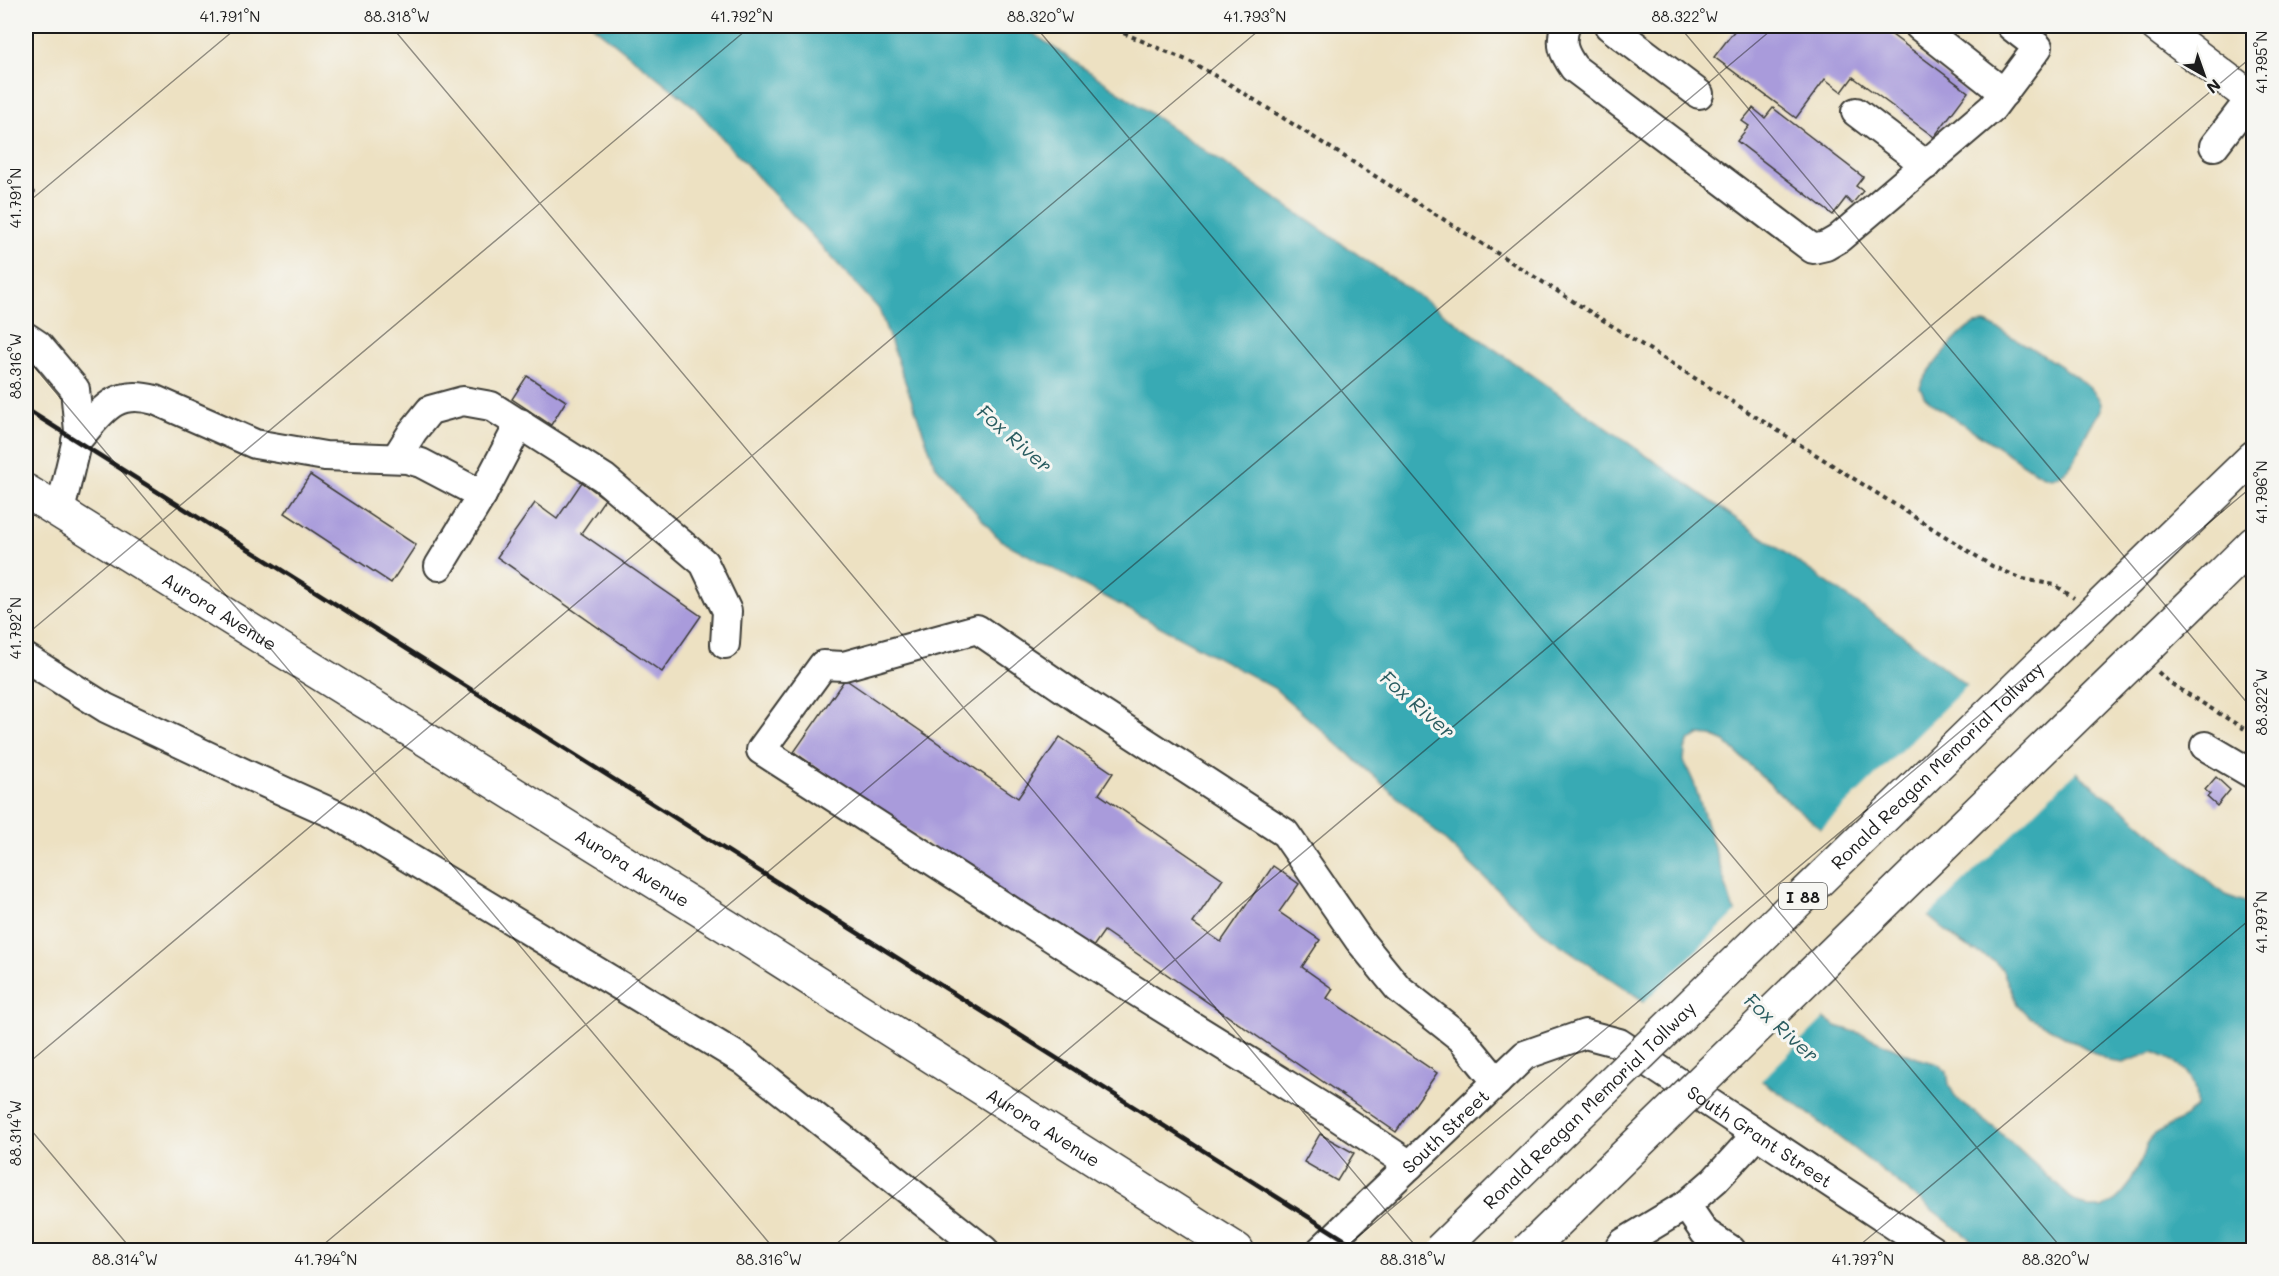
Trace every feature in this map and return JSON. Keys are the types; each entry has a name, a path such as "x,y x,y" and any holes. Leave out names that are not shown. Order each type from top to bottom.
{"main road":[{"path":"2157,26 2252,99"},
{"name":"Ronald Reagan Memorial Tollway","path":"1440,1251 2253,457"},
{"name":"Aurora Avenue","path":"26,491 725,926 1237,1251"},
{"path":"1528,1251 2253,543"}],"street":[{"path":"1565,26 1561,40 1574,68 1813,249 1826,246 1838,239 1992,108 2038,47 2011,26"},
{"path":"1609,26 1699,94"},
{"path":"1919,26 2004,93"},
{"path":"2214,146 2252,99"},
{"path":"1856,112 1926,165"},
{"path":"26,337 38,345 75,389 79,431 60,511"},
{"path":"76,441 112,403 123,397 138,395 155,400 255,444 325,456 396,458 421,463 483,495"},
{"path":"396,458 430,410 463,401 491,406 604,478 704,563 727,611 725,644"},
{"path":"439,566 483,495 520,423"},
{"path":"1410,1165 1335,1115 1120,982 761,750 822,665 844,666 977,629 1085,703 1286,833 1359,940 1398,988 1461,1038 1497,1082"},
{"path":"26,658 106,708 341,817 743,1060 984,1251"},
{"path":"2205,746 2253,775"},
{"name":"South Street","path":"1321,1251 1525,1055 1585,1034"},
{"name":"South Grant Street","path":"1585,1034 1619,1043 1932,1251"},
{"path":"1618,1251 1623,1243 1686,1205 1715,1180 1757,1134"},
{"path":"1686,1205 1705,1233 1731,1251"}],"path":[{"path":"1107,26 1191,62 1231,85 1992,566 2023,579 2055,585 2077,600"},
{"path":"2153,668 2170,683 2253,735"}],"water":[{"name":"Fox River","path":"593,26 1022,26 1410,290 1905,637 2133,817 2225,895 2253,905 2253,1250 1984,1250 1796,1104 1546,935 1421,818 1274,688 1000,540 935,465 879,309 693,106","holes":["1698,735 1711,736 1725,742 1789,802 1962,944 1994,961 2002,969 2017,1004 2028,1016 2109,1061 2123,1063 2153,1052 2179,1065 2185,1071 2194,1085 2196,1106 2185,1117 2155,1134 2147,1144 2129,1184 2116,1200 2102,1208 2087,1208 2071,1198 2002,1134 1956,1098 1949,1085 1947,1072 1938,1064 1836,1026 1813,1011 1747,930 1733,908 1694,783 1684,761 1685,749 1689,741"]},
{"path":"1985,323 2065,369 2092,391 2101,403 2101,410 2078,454 2070,466 2057,476 2049,478 2036,472 1934,405 1924,396 1920,387 1944,352 1969,328 1975,324"}],"pier":[{"path":"1969,684 2078,770 1926,918 1820,830"},
{"path":"1738,910 1770,957 1815,1009 1826,1016 1759,1083 1642,1004"}],"building":[{"path":"1738,26 1880,26 1968,92 1934,137 1853,77 1842,92 1825,79 1796,118 1714,57"},
{"path":"1753,108 1765,118 1773,108 1863,177 1856,186 1863,191 1852,204 1846,198 1833,215 1737,141 1749,126 1742,121"},
{"path":"26,182 35,192 26,201"},
{"path":"527,376 566,401 551,425 512,399"},
{"path":"310,475 416,545 391,583 285,513"},
{"path":"582,482 605,499 581,533 701,616 662,672 497,557 535,503 557,519"},
{"path":"845,679 1018,798 1060,737 1113,773 1099,794 1223,879 1193,923 1221,942 1273,866 1299,884 1279,912 1320,940 1302,967 1333,989 1327,998 1437,1073 1396,1132 1104,931 1088,954 794,752"},
{"path":"2216,777 2230,790 2217,806 2207,797 2210,794 2205,790"},
{"path":"1320,1134 1354,1153 1337,1181 1304,1162"}],"railway":[{"path":"26,409 1361,1250"}]}
